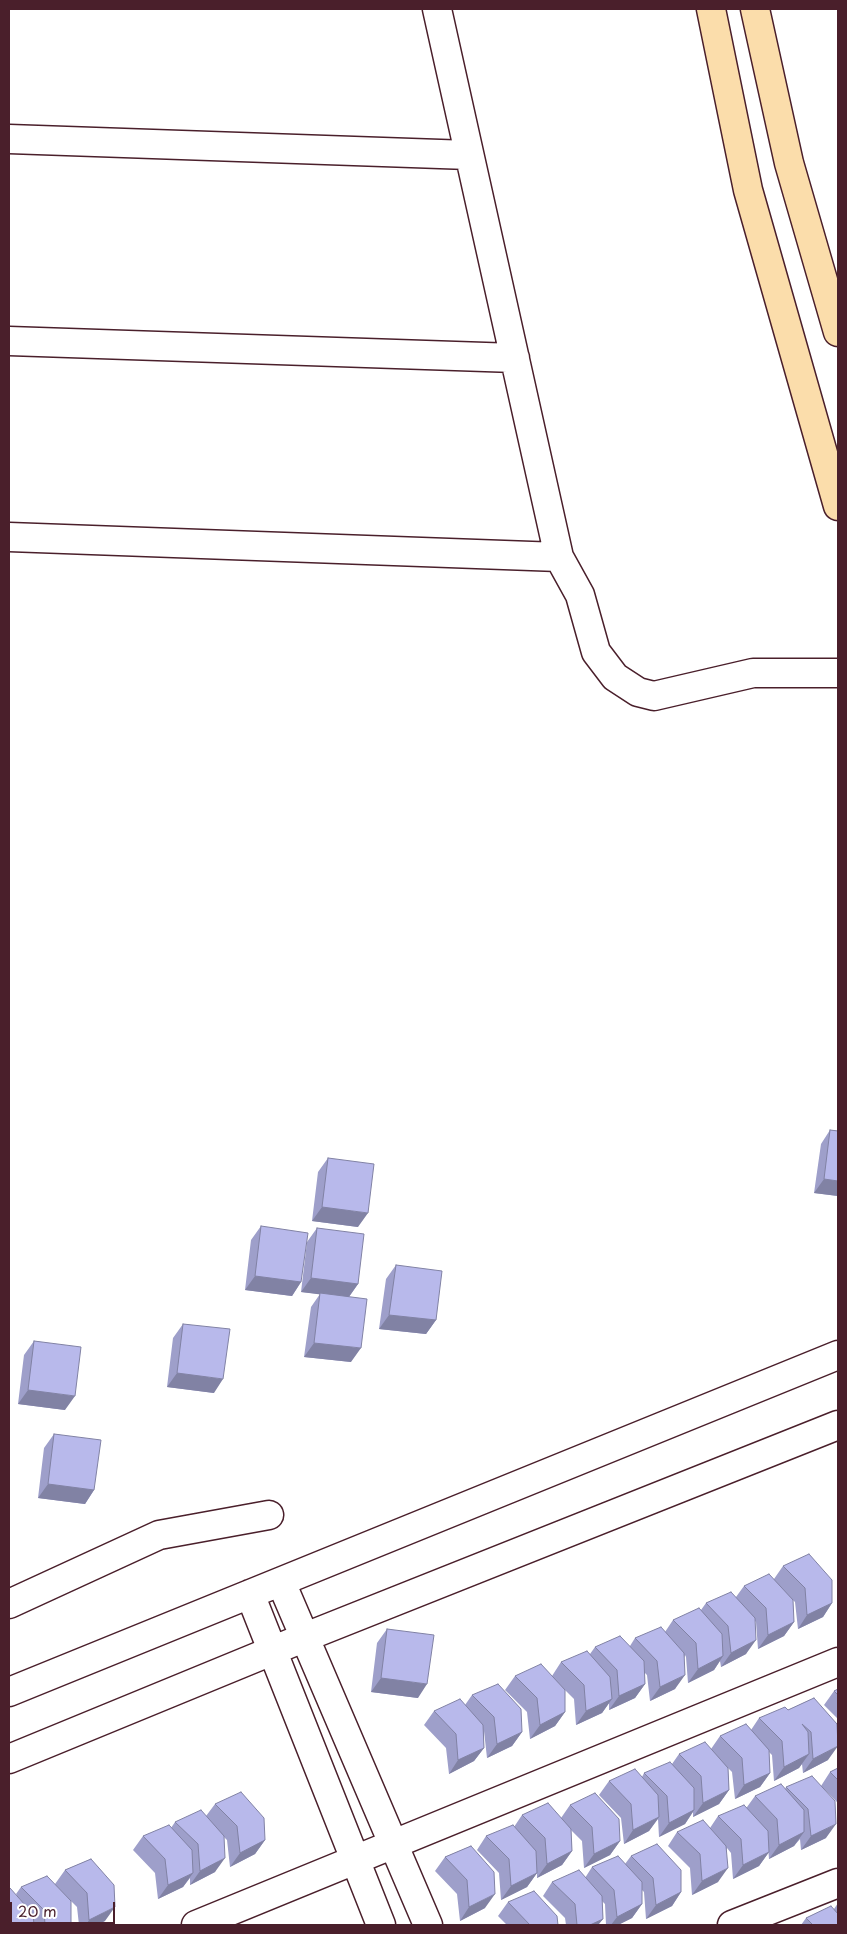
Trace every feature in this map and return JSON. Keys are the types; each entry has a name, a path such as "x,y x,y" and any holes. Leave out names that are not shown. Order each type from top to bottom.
{"highway":[{"path":"711,9 748,190 838,506"},
{"path":"755,9 790,163 838,332"}],"street":[{"path":"437,9 559,557 580,595 596,652 615,677 638,692 654,696 753,673 838,673"},
{"path":"9,139 470,155"},
{"path":"9,341 515,358"},
{"path":"9,537 559,557"},
{"path":"9,1692 838,1355"},
{"path":"9,1759 273,1650 838,1425"},
{"path":"9,1604 159,1535 269,1515"},
{"path":"281,1582 428,1925"},
{"path":"250,1594 381,1925"},
{"path":"196,1925 838,1662"},
{"path":"732,1925 838,1883"}],"building":[{"path":"830,1130 838,1131 838,1181 824,1179"},
{"path":"328,1158 374,1164 368,1213 322,1207"},
{"path":"261,1226 308,1233 301,1282 255,1276"},
{"path":"317,1228 364,1234 358,1284 311,1278"},
{"path":"396,1265 442,1271 436,1320 389,1315"},
{"path":"320,1293 367,1299 361,1348 314,1343"},
{"path":"183,1324 230,1329 223,1379 177,1373"},
{"path":"34,1341 81,1347 75,1396 28,1390"},
{"path":"54,1434 101,1440 94,1490 48,1484"},
{"path":"809,1554 832,1580 832,1603 807,1615 805,1588 783,1566"},
{"path":"769,1574 793,1600 794,1622 768,1635 766,1608 744,1586"},
{"path":"731,1592 755,1618 756,1640 731,1653 728,1626 706,1603"},
{"path":"699,1608 722,1634 723,1656 698,1669 696,1643 673,1620"},
{"path":"661,1627 684,1653 685,1675 660,1687 657,1661 635,1638"},
{"path":"387,1629 434,1635 427,1684 381,1678"},
{"path":"620,1636 644,1661 645,1684 619,1696 617,1670 595,1647"},
{"path":"587,1651 610,1677 612,1699 586,1711 584,1685 561,1662"},
{"path":"541,1664 565,1690 565,1712 540,1725 537,1698 515,1676"},
{"path":"498,1684 521,1709 522,1732 497,1744 494,1717 472,1695"},
{"path":"814,1698 837,1724 838,1746 813,1759 811,1732 802,1724 808,1732 809,1754 784,1767 782,1741 759,1718 785,1707 788,1710"},
{"path":"460,1699 483,1725 484,1748 458,1760 456,1734 434,1711"},
{"path":"746,1724 769,1750 770,1773 744,1785 742,1758 720,1736"},
{"path":"705,1742 728,1768 729,1790 703,1803 701,1776 679,1754"},
{"path":"670,1762 694,1788 694,1810 669,1823 667,1796 644,1773"},
{"path":"838,1768 838,1780 830,1772"},
{"path":"635,1769 658,1795 659,1817 633,1830 631,1804 609,1781"},
{"path":"812,1776 835,1801 836,1824 811,1836 808,1809 786,1787"},
{"path":"781,1784 804,1810 804,1832 779,1845 777,1819 755,1796"},
{"path":"241,1792 264,1818 265,1840 240,1853 237,1826 215,1804"},
{"path":"595,1793 619,1819 620,1841 594,1854 592,1827 570,1805"},
{"path":"548,1803 571,1829 572,1851 547,1864 545,1838 522,1815"},
{"path":"744,1805 768,1831 769,1852 743,1865 741,1839 718,1816"},
{"path":"201,1810 224,1836 225,1858 200,1871 198,1844 175,1822"},
{"path":"703,1820 726,1846 728,1868 702,1881 700,1854 677,1832"},
{"path":"169,1825 192,1850 193,1873 168,1885 165,1859 143,1836"},
{"path":"513,1825 536,1851 537,1873 511,1886 509,1859 486,1836"},
{"path":"657,1844 681,1870 681,1892 656,1905 653,1878 631,1856"},
{"path":"471,1846 494,1872 495,1894 469,1907 467,1880 445,1857"},
{"path":"618,1856 642,1882 642,1904 617,1917 614,1890 592,1867"},
{"path":"91,1859 114,1885 115,1907 89,1920 87,1893 65,1870"},
{"path":"579,1870 602,1896 603,1919 590,1925 577,1925 575,1904 552,1882"},
{"path":"47,1876 71,1901 71,1923 67,1925 45,1925 44,1910 21,1887"},
{"path":"9,1888 33,1914 34,1925 9,1925"},
{"path":"534,1891 557,1916 558,1925 530,1925 508,1902"},
{"path":"831,1906 838,1914 838,1925 813,1925 806,1918"}]}
